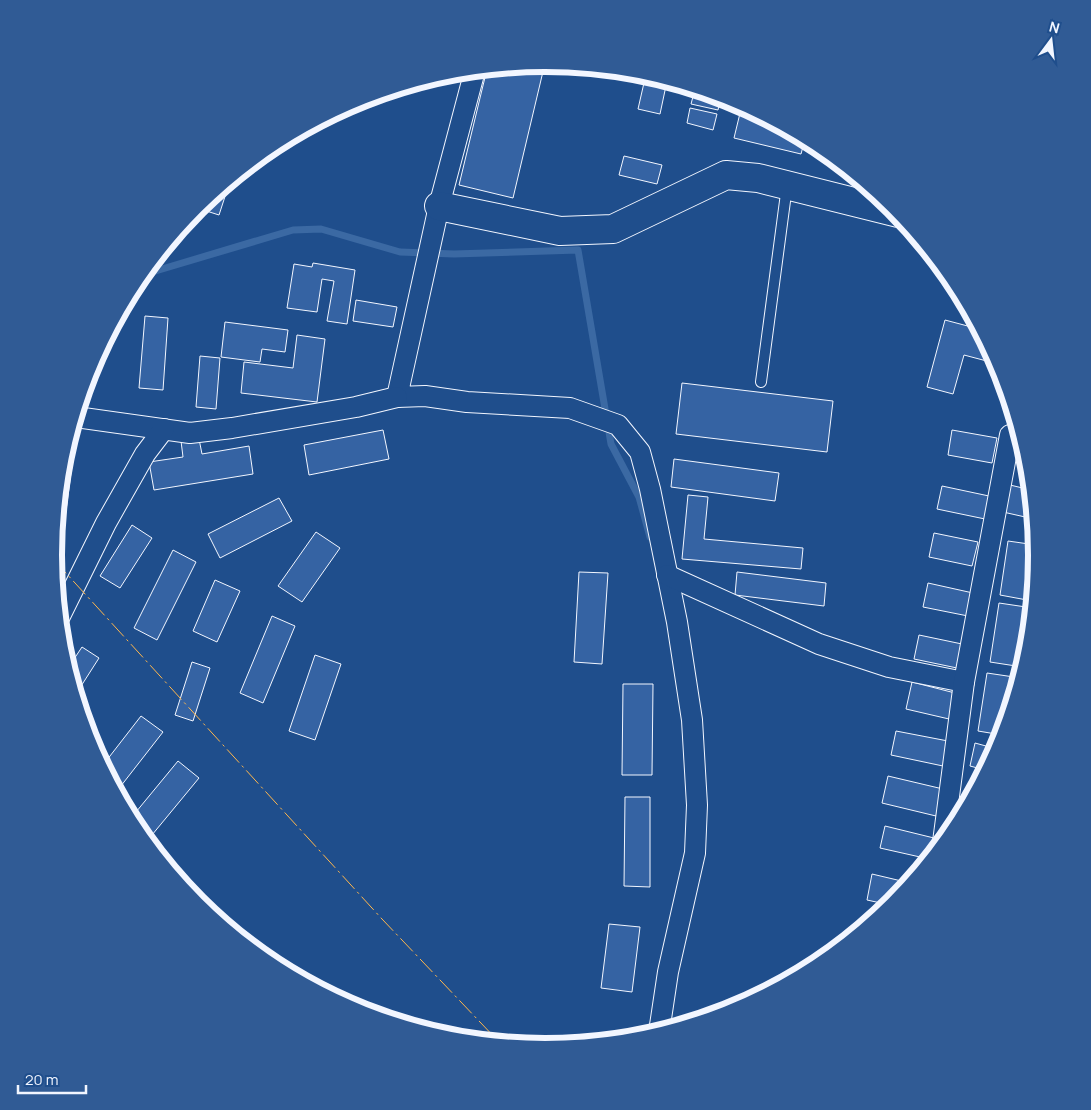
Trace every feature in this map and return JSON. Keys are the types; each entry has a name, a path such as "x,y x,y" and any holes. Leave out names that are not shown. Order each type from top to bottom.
{"street":[{"path":"397,397 439,206 473,77"},
{"path":"439,206 560,231 613,228 726,175 758,178 883,209"},
{"path":"83,418 190,433 232,428 356,407 397,397 425,396 467,402 570,408 618,424 640,452 650,489 676,622 692,720 697,805 694,853 668,972 660,1024"},
{"path":"66,604 106,523 145,454 164,429"},
{"path":"945,826 964,682 1010,435"},
{"path":"667,575 819,644 889,667 964,682"}],"lane":[{"path":"762,382 787,185"}],"building":[{"path":"543,72 513,198 459,185 485,76"},
{"path":"644,82 666,87 660,114 638,109"},
{"path":"693,95 719,105 718,110 691,104"},
{"path":"690,108 717,114 713,130 687,123"},
{"path":"740,113 803,146 801,154 734,138"},
{"path":"624,156 662,165 657,184 619,175"},
{"path":"226,193 219,215 206,211"},
{"path":"313,263 355,270 347,324 327,321 334,281 322,279 317,312 287,308 294,264 312,267"},
{"path":"356,300 397,307 393,327 353,321"},
{"path":"145,316 168,318 163,390 139,388"},
{"path":"945,320 971,327 988,361 964,355 953,394 927,387"},
{"path":"225,322 288,330 285,352 262,349 260,362 221,357"},
{"path":"297,335 325,339 317,402 241,393 244,362 293,368"},
{"path":"200,356 220,358 216,409 196,407"},
{"path":"682,383 833,401 827,452 676,434"},
{"path":"383,430 389,459 309,475 304,445"},
{"path":"952,430 997,438 992,463 948,455"},
{"path":"199,439 202,454 249,446 253,474 154,490 149,462 183,457 181,441"},
{"path":"73,455 65,518 67,492"},
{"path":"674,459 779,473 775,501 671,487"},
{"path":"1010,485 1023,488 1026,517 1003,512"},
{"path":"942,486 989,496 985,519 937,509"},
{"path":"688,495 708,497 704,539 803,548 801,569 682,559"},
{"path":"279,498 292,521 220,558 208,534"},
{"path":"132,525 152,538 120,588 100,576"},
{"path":"316,532 340,548 302,602 278,586"},
{"path":"934,533 978,542 972,566 929,557"},
{"path":"1008,541 1028,544 1026,600 1000,595"},
{"path":"173,550 196,562 157,640 134,628"},
{"path":"579,572 608,573 602,664 574,662"},
{"path":"737,572 826,583 824,606 735,595"},
{"path":"215,580 240,591 217,642 193,631"},
{"path":"928,583 973,593 968,616 923,607"},
{"path":"999,603 1025,607 1015,666 990,662"},
{"path":"272,616 295,626 263,703 240,693"},
{"path":"919,635 962,644 957,668 914,659"},
{"path":"82,647 99,658 81,686 79,680 74,659"},
{"path":"315,655 341,664 315,740 289,731"},
{"path":"192,662 210,668 193,721 175,715"},
{"path":"987,673 1013,677 994,734 978,731"},
{"path":"912,682 955,693 949,719 906,709"},
{"path":"623,684 653,684 652,775 622,775"},
{"path":"141,716 163,732 121,786 108,759"},
{"path":"896,731 948,741 943,766 891,755"},
{"path":"975,743 989,747 979,768 970,766"},
{"path":"178,761 199,778 152,835 137,811"},
{"path":"888,776 943,789 936,816 882,803"},
{"path":"625,797 650,797 650,887 624,886"},
{"path":"885,826 934,838 933,844 922,857 880,848"},
{"path":"872,874 902,881 880,903 867,900"},
{"path":"609,924 640,927 632,992 601,988"}],"waterway":[{"path":"155,271 293,230 321,229 400,252 454,254 578,250 611,444 639,497 650,537"}],"power":[{"path":"63,570 382,919 492,1035"}]}
